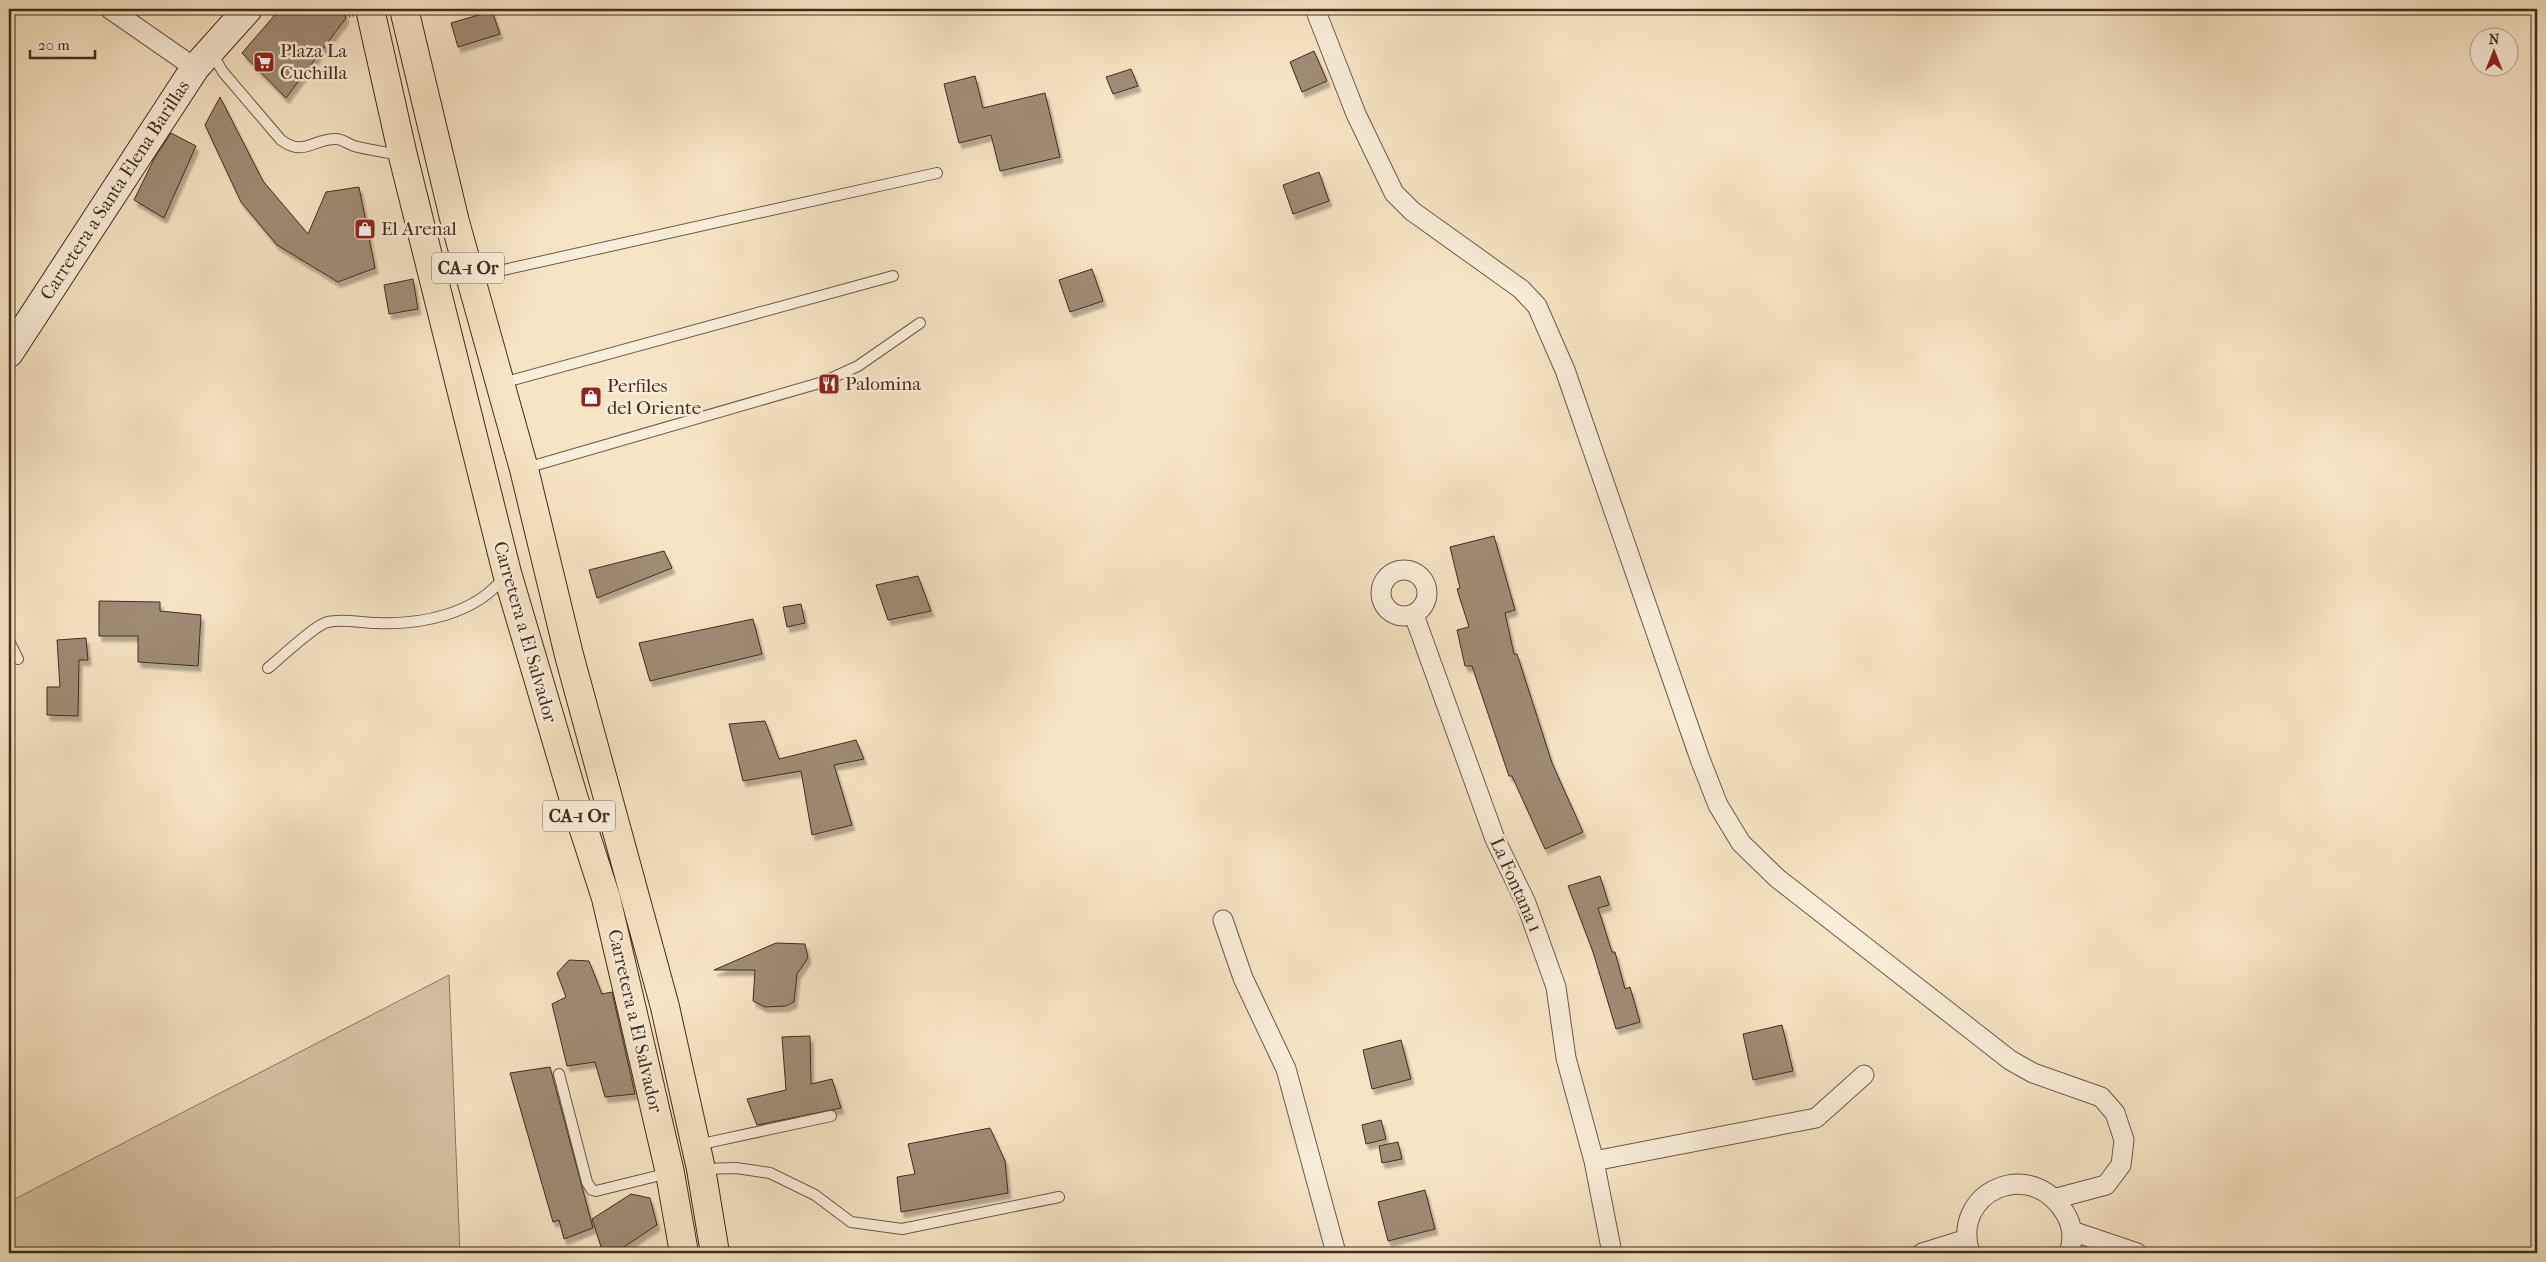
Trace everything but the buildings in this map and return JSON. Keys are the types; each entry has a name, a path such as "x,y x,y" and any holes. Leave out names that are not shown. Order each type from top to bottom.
{"highway":[{"name":"Carretera a El Salvador","path":"404,9 470,278 501,383 569,655 665,1007 698,1157 715,1253"},
{"name":"Carretera a El Salvador","path":"359,12 403,156 506,574 606,898 670,1173 684,1253"},
{"path":"459,383 479,418 513,530 519,535 538,526"}],"main road":[{"name":"Carretera a Santa Elena Barillas","path":"9,353 202,59 248,9"}],"street":[{"path":"110,9 202,59"},
{"path":"1315,9 1356,114 1394,193 1412,211 1521,289 1537,306 1565,370 1700,759 1718,805 1740,842 1777,878 2010,1060 2033,1073 2101,1097 2115,1113 2124,1140 2121,1165 2106,1185 2056,1198"},
{"name":"La Fontana 1","path":"1414,615 1496,839 1543,946 1556,987 1566,1058 1576,1102 1594,1161 1612,1253"},
{"path":"1223,920 1243,978 1286,1069 1321,1205 1336,1253"},
{"path":"1594,1161 1816,1118 1864,1075"},
{"path":"1922,1253 1968,1249 1968,1223 1974,1208 1984,1196 1998,1188 2013,1184 2029,1184 2044,1189 2056,1198 2070,1221 2072,1231 2069,1253"},
{"path":"2072,1231 2138,1253"}],"lane":[{"path":"202,59 223,72 281,140 291,147 302,149 323,140 338,139 353,146 403,156"},
{"path":"470,278 937,173"},
{"path":"501,383 893,276"},
{"path":"524,469 823,382 858,366 920,323"},
{"path":"268,668 325,622 343,620 388,624 451,614 491,592 506,574"},
{"path":"9,641 18,659"},
{"path":"559,1074 587,1182 592,1190 596,1191 670,1173"},
{"path":"698,1157 831,1116"},
{"path":"698,1157 736,1168 770,1173 814,1195 851,1222 902,1229 1059,1197"}],"path":[{"path":"359,12 379,9"}],"shaded area":[{"path":"449,975 460,1253 9,1253 9,1202"}],"place":[{"name":"Plaza La Cuchilla","path":"264,62"},
{"name":"El Arenal","path":"365,229"},
{"name":"Palomina","path":"829,384"},
{"name":"Perfiles del Oriente","path":"591,397"}]}
